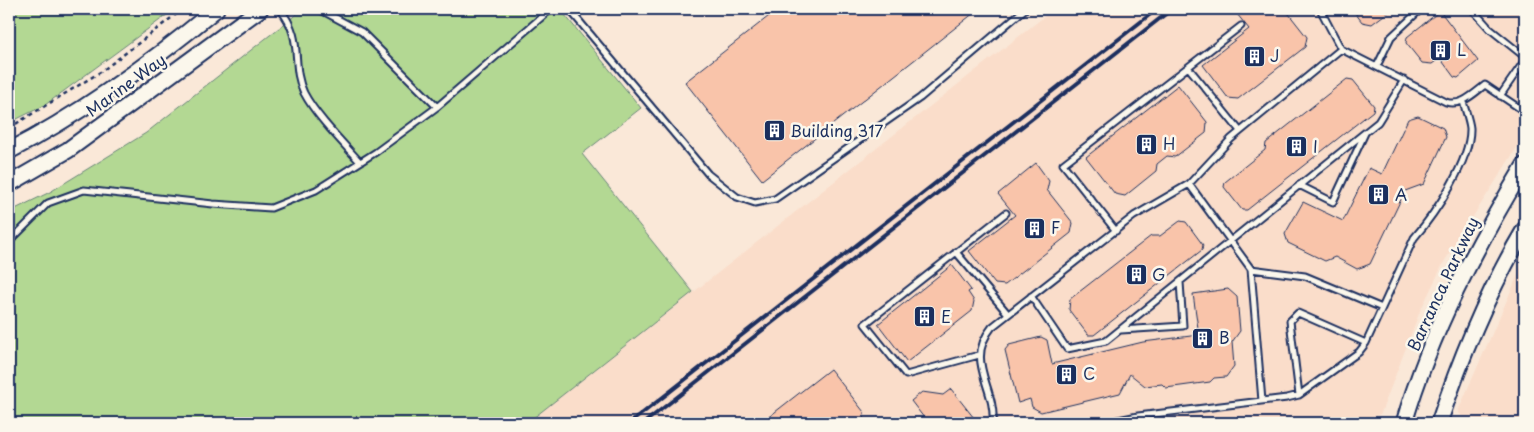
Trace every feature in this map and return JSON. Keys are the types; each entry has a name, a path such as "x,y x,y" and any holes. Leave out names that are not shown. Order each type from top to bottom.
{"main road":[{"name":"Marine Way","path":"9,151 78,111 131,75 216,9"},
{"name":"Marine Way","path":"9,184 68,150 260,9"},
{"name":"Barranca Parkway","path":"1404,423 1424,366 1468,265 1525,165"},
{"path":"1439,423 1452,384 1477,325 1525,229"}],"lane":[{"path":"280,9 288,18 296,39 299,77 304,94 360,162"},
{"path":"319,9 362,32 438,107"},
{"path":"9,242 48,203 84,190 213,204 271,208 316,190 360,162 438,107 551,9"},
{"path":"569,9 708,174 736,198 755,203 775,199 920,98 1026,9"},
{"path":"1320,9 1330,24 1341,49 1446,102 1454,105 1463,101 1484,85 1525,112"},
{"path":"1377,66 1391,38 1421,9"},
{"path":"1472,9 1490,29 1525,59 1500,96"},
{"path":"1116,231 1064,164 1241,26"},
{"path":"993,423 992,405 979,355 984,336 992,327 1134,216 1189,184 1240,131 1341,49"},
{"path":"1188,67 1240,131"},
{"path":"1031,296 1067,349 1106,341 1378,122 1404,80"},
{"path":"1103,423 1138,416 1299,395 1359,352 1366,343 1414,238 1427,223 1462,162 1470,126 1463,101"},
{"path":"1299,185 1333,202 1366,131"},
{"path":"1189,184 1251,269 1262,401"},
{"path":"979,355 906,375 865,324 1006,213"},
{"path":"956,252 1008,314"},
{"path":"1251,269 1305,276 1382,308"},
{"path":"1120,330 1183,326 1180,282"},
{"path":"1299,395 1290,321 1298,313 1366,343"}],"path":[{"path":"9,128 102,70 183,9"}],"shaded area":[{"path":"1054,9 1525,9 1525,135 1444,262 1420,311 1381,413 1367,423 527,423"},
{"path":"1525,259 1525,423 1466,423 1458,411"}],"green space":[{"path":"9,9 175,9 45,105 9,123"},
{"path":"303,9 560,9 641,108 582,154 693,292 527,423 9,423 9,212 50,192 146,133"}],"building":[{"name":"Building 317","path":"778,9 979,9 762,180 685,82"},
{"name":"J","path":"1233,9 1285,9 1307,37 1305,47 1238,99 1228,98 1203,65 1249,29"},
{"path":"1352,9 1392,9 1372,24 1362,22"},
{"name":"L","path":"1440,11 1478,61 1458,78 1454,77 1440,58 1432,64 1422,63 1406,43 1407,37"},
{"name":"I","path":"1347,79 1353,80 1374,106 1373,111 1247,210 1242,210 1224,187 1225,182 1265,150 1266,143"},
{"name":"H","path":"1178,85 1207,122 1206,133 1175,157 1167,156 1157,164 1156,171 1125,196 1115,194 1086,157"},
{"name":"A","path":"1418,116 1443,128 1446,137 1424,184 1405,191 1370,264 1357,269 1335,257 1325,261 1288,243 1285,234 1303,202 1343,221 1369,168 1382,174 1408,119"},
{"name":"F","path":"1036,163 1049,181 1047,190 1073,223 1071,233 1005,285 995,284 969,251 1015,215 998,194"},
{"name":"G","path":"1180,221 1186,222 1203,245 1202,250 1094,335 1088,335 1069,310 1070,299 1151,236 1160,236"},
{"name":"E","path":"952,265 971,290 968,292 974,301 972,311 907,362 878,324"},
{"path":"1228,289 1237,297 1240,331 1232,342 1234,366 1226,377 1214,378 1210,382 1166,388 1162,384 1145,386 1130,374 1120,393 1041,412 1032,407 1030,399 1018,403 1005,350 1009,345 1041,337 1047,340 1052,364 1143,342 1199,335 1193,294"},
{"path":"830,369 864,412 863,423 761,423"},
{"path":"951,389 978,423 928,423 911,401 922,392 943,395"}],"railway":[{"path":"630,423 1157,9"},
{"path":"644,423 1172,9"}],"place":[{"name":"L","path":"1441,50"},
{"name":"J","path":"1254,56"},
{"name":"Building 317","path":"774,131"},
{"name":"H","path":"1147,144"},
{"name":"I","path":"1297,147"},
{"name":"A","path":"1379,195"},
{"name":"F","path":"1035,228"},
{"name":"G","path":"1136,275"},
{"name":"E","path":"925,317"},
{"name":"B","path":"1203,338"},
{"name":"C","path":"1067,374"}]}
